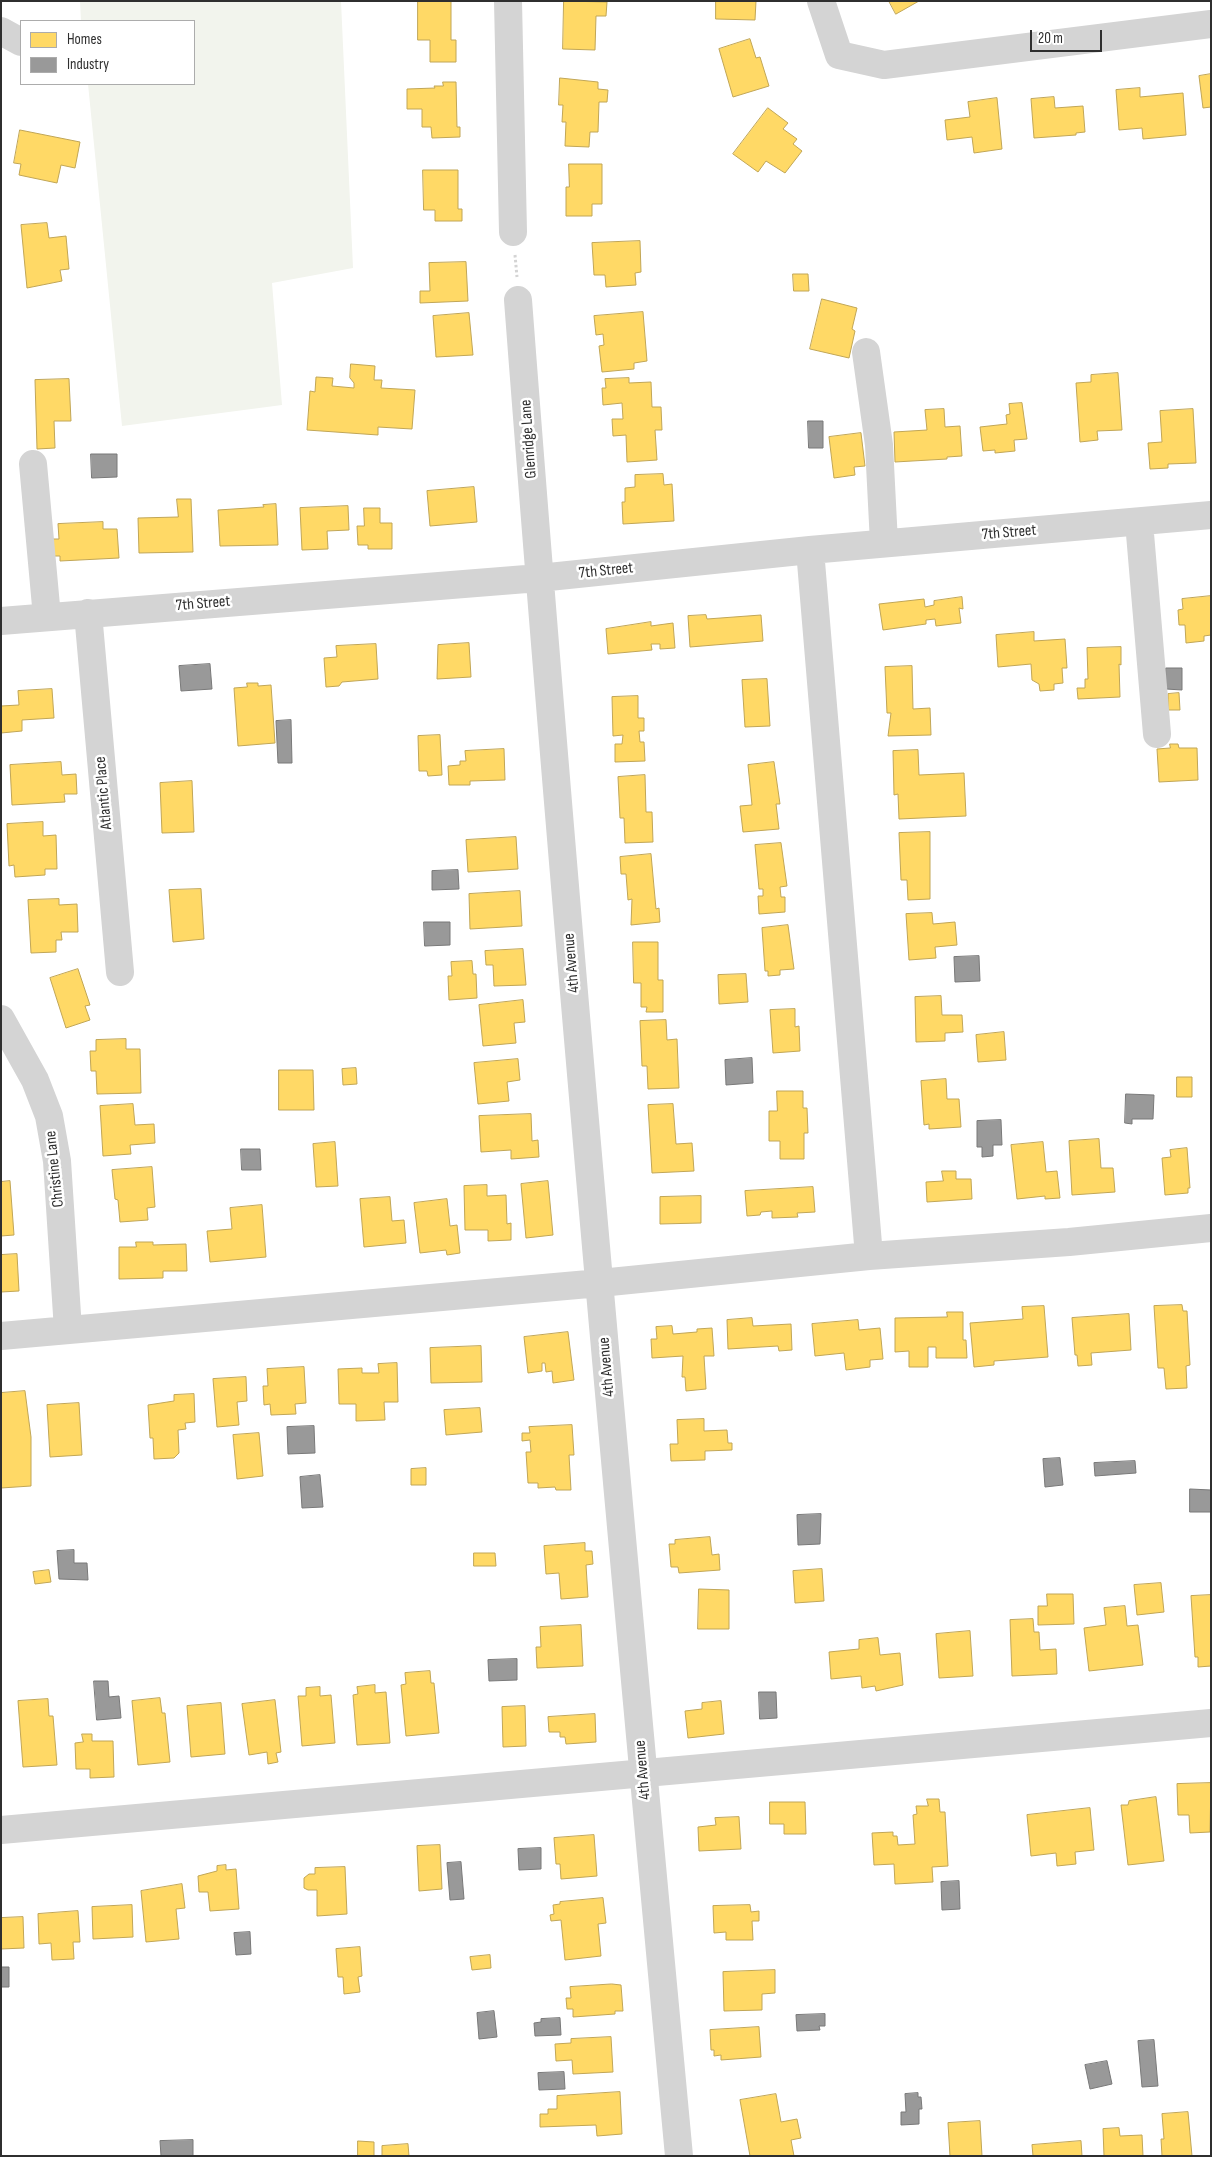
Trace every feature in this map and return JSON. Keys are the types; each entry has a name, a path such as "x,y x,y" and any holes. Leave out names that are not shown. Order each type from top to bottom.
{"street":[{"path":"508,1 513,232"},
{"path":"821,1 839,55 884,65 1211,24"},
{"path":"1,31 20,41"},
{"name":"Glenridge Lane","path":"518,300 539,578"},
{"path":"866,352 879,445 884,543"},
{"path":"33,464 47,617"},
{"name":"7th Street","path":"1,620 539,578 884,543 1211,515"},
{"path":"1139,522 1156,734"},
{"path":"810,550 869,1256"},
{"name":"4th Avenue","path":"539,578 643,1774 679,2156"},
{"name":"Atlantic Place","path":"88,613 120,972"},
{"name":"Christine Lane","path":"1,1018 35,1080 49,1116 57,1161 68,1330"},
{"path":"1,1336 600,1283 869,1256 1070,1242 1211,1228"},
{"path":"1,1830 1211,1723"}],"path":[{"path":"513,232 518,300"}],"shaded area":[{"path":"80,1 341,1 353,268 272,283 282,405 122,426 88,85 195,85 195,20 81,20"}],"building: Homes":[{"path":"418,1 451,1 451,40 456,40 456,62 430,62 430,40 418,40"},
{"path":"564,1 607,2 606,16 596,16 595,50 563,49"},
{"path":"716,1 756,1 755,20 716,19"},
{"path":"889,1 919,1 896,14"},
{"path":"750,39 756,58 760,57 769,86 733,97 719,49"},
{"path":"1211,74 1211,107 1203,108 1199,76"},
{"path":"560,78 598,82 598,89 608,90 607,102 599,102 598,132 590,132 589,147 565,146 566,122 562,122 563,105 559,105"},
{"path":"443,82 456,82 457,127 460,127 460,137 432,138 431,127 422,127 422,109 407,109 407,89 435,88 434,86 443,86"},
{"path":"1140,88 1140,97 1183,93 1186,135 1143,139 1142,128 1119,130 1116,90"},
{"path":"1054,97 1055,108 1083,106 1085,132 1076,133 1076,135 1034,138 1031,99"},
{"path":"997,98 1002,149 974,153 972,137 947,140 945,120 970,117 968,102"},
{"path":"768,108 788,123 783,129 797,139 793,144 802,151 785,173 766,161 758,172 733,154"},
{"path":"20,130 80,142 75,168 61,165 57,183 19,175 21,164 14,163"},
{"path":"569,164 602,164 602,204 592,204 592,216 566,216 566,187 569,187"},
{"path":"423,170 458,170 458,209 462,209 462,221 435,221 435,210 424,210"},
{"path":"47,223 49,238 66,236 69,269 60,270 62,281 27,288 21,225"},
{"path":"640,241 641,272 635,273 636,285 606,287 605,275 594,275 592,243"},
{"path":"466,262 468,301 420,303 420,291 430,291 429,263"},
{"path":"793,274 808,274 809,291 794,291"},
{"path":"822,299 857,308 852,329 855,331 849,358 810,349"},
{"path":"643,312 647,361 634,363 634,369 602,372 599,346 604,345 603,334 596,335 594,316"},
{"path":"469,313 473,355 436,357 433,316"},
{"path":"351,364 375,366 374,380 382,380 381,388 415,390 412,429 378,427 378,435 307,430 310,391 315,392 316,377 333,378 332,386 354,388 354,383 350,378"},
{"path":"1118,373 1122,430 1097,431 1098,440 1080,442 1076,383 1091,382 1091,375"},
{"path":"629,378 629,383 651,382 652,407 661,407 662,430 655,430 657,460 627,462 626,435 613,436 612,419 623,419 622,403 603,405 602,388 606,388 605,379"},
{"path":"69,379 71,421 54,421 55,448 37,449 35,380"},
{"path":"1022,403 1027,439 1014,440 1015,451 995,453 995,450 983,451 980,427 1007,424 1006,415 1010,414 1009,404"},
{"path":"944,409 945,427 960,426 962,456 947,457 947,459 895,462 894,432 927,430 925,410"},
{"path":"1193,409 1196,463 1168,464 1168,468 1150,469 1148,443 1162,442 1160,411"},
{"path":"861,433 865,466 854,467 855,475 834,478 829,437"},
{"path":"663,474 664,485 672,484 674,521 623,524 622,502 625,502 625,488 635,487 635,475"},
{"path":"474,487 477,522 430,526 427,491"},
{"path":"177,499 191,499 193,552 139,553 138,518 178,517"},
{"path":"276,504 278,545 220,546 218,510 264,507 263,505"},
{"path":"348,506 349,530 327,531 328,549 302,550 300,508"},
{"path":"364,508 380,508 380,523 392,523 392,549 368,549 368,545 358,545 357,526 364,526"},
{"path":"103,522 103,529 117,529 119,558 60,561 60,556 51,556 50,539 59,539 58,524"},
{"path":"1211,596 1211,635 1204,636 1204,641 1186,643 1185,625 1179,625 1178,610 1183,609 1182,599"},
{"path":"962,597 963,609 959,608 961,623 936,626 935,619 926,620 926,624 883,630 879,604 924,599 925,607 934,605 934,601"},
{"path":"706,615 707,619 761,615 763,641 690,647 688,616"},
{"path":"651,622 651,626 673,623 675,648 660,649 660,644 651,644 652,650 608,654 606,629"},
{"path":"1034,632 1034,641 1065,639 1067,668 1062,668 1063,683 1054,684 1054,690 1040,691 1039,684 1032,680 1031,664 998,667 996,635"},
{"path":"469,643 471,677 437,679 438,645"},
{"path":"376,644 378,679 342,682 339,686 326,687 324,658 337,657 336,646"},
{"path":"1121,647 1121,665 1119,664 1120,697 1078,699 1077,688 1085,688 1085,679 1088,679 1087,648"},
{"path":"912,666 913,709 930,708 931,735 888,736 891,713 887,713 885,667"},
{"path":"767,679 770,726 745,727 742,680"},
{"path":"247,683 258,683 258,686 271,685 275,743 238,746 234,688 247,687"},
{"path":"52,689 54,718 22,720 22,731 1,733 1,706 19,705 18,691"},
{"path":"1179,693 1180,710 1168,710 1168,694"},
{"path":"638,696 638,718 644,718 644,731 639,731 640,742 644,742 645,761 615,762 615,744 622,744 623,735 613,736 612,697"},
{"path":"440,735 442,775 428,776 427,771 419,771 418,736"},
{"path":"1170,744 1178,744 1179,748 1197,748 1198,780 1159,782 1157,749 1170,748"},
{"path":"504,749 505,780 470,781 470,785 449,785 448,766 460,765 460,761 466,761 465,751"},
{"path":"918,750 919,775 964,773 966,816 899,819 898,794 894,795 893,751"},
{"path":"61,762 62,775 76,774 77,794 64,794 65,802 12,805 10,765"},
{"path":"774,762 780,804 776,804 779,829 743,832 740,806 752,805 748,765"},
{"path":"645,775 646,812 652,812 653,842 625,843 624,818 620,818 618,777"},
{"path":"192,781 194,832 162,833 160,783"},
{"path":"43,822 43,836 56,835 57,869 45,869 45,875 15,877 14,865 9,866 7,824"},
{"path":"930,832 930,899 908,900 907,880 901,880 899,833"},
{"path":"516,837 518,869 468,872 466,840"},
{"path":"781,843 787,886 780,887 781,897 785,897 785,912 759,914 758,896 763,896 763,889 759,889 755,845"},
{"path":"651,854 656,909 659,908 660,922 631,925 632,899 628,900 626,874 621,874 620,857"},
{"path":"201,889 204,939 173,942 169,890"},
{"path":"520,891 522,926 470,929 469,894"},
{"path":"59,899 59,905 77,904 78,932 61,932 62,940 56,940 56,952 31,953 28,900"},
{"path":"932,913 933,924 955,922 957,945 935,947 936,958 909,960 906,914"},
{"path":"788,925 794,969 780,970 780,975 768,976 768,971 765,971 762,928"},
{"path":"633,942 658,942 658,980 663,980 663,1012 646,1012 647,1007 641,1007 641,983 634,983"},
{"path":"523,949 526,985 494,986 493,965 486,965 485,951"},
{"path":"472,961 473,974 476,974 477,998 449,1000 448,976 452,976 451,962"},
{"path":"78,969 90,1005 85,1006 90,1020 66,1028 50,978"},
{"path":"746,974 748,1002 719,1004 718,975"},
{"path":"941,996 942,1015 962,1015 963,1032 945,1033 945,1041 916,1042 915,997"},
{"path":"523,1000 525,1022 514,1023 516,1043 483,1046 479,1005"},
{"path":"795,1009 795,1027 799,1026 800,1051 773,1053 770,1010"},
{"path":"666,1020 667,1040 677,1039 679,1088 648,1089 647,1066 642,1066 640,1021"},
{"path":"1004,1032 1006,1060 978,1062 976,1035"},
{"path":"126,1039 126,1049 140,1049 141,1093 97,1094 96,1071 91,1071 90,1051 96,1051 96,1040"},
{"path":"518,1059 520,1080 507,1082 509,1101 478,1104 474,1063"},
{"path":"356,1068 357,1084 343,1085 342,1069"},
{"path":"279,1070 313,1070 314,1110 279,1110"},
{"path":"1177,1077 1192,1077 1192,1097 1177,1097"},
{"path":"946,1079 947,1099 959,1099 961,1127 929,1129 929,1124 924,1125 921,1081"},
{"path":"777,1091 803,1091 803,1108 807,1108 808,1133 804,1133 804,1159 780,1159 780,1141 769,1141 769,1111 777,1111"},
{"path":"133,1104 135,1125 154,1124 155,1143 130,1145 131,1154 103,1156 100,1106"},
{"path":"673,1104 676,1144 692,1143 694,1171 652,1173 648,1105"},
{"path":"531,1114 532,1141 538,1140 539,1157 511,1159 511,1150 481,1152 479,1116"},
{"path":"1099,1139 1101,1168 1113,1168 1115,1192 1072,1195 1069,1141"},
{"path":"335,1142 338,1186 316,1187 313,1144"},
{"path":"1043,1142 1046,1172 1057,1171 1060,1198 1045,1199 1045,1196 1017,1199 1011,1145"},
{"path":"1187,1148 1190,1188 1188,1188 1188,1193 1165,1195 1162,1158 1171,1157 1170,1150"},
{"path":"152,1167 155,1207 147,1208 148,1220 120,1222 112,1170"},
{"path":"942,1171 956,1171 956,1179 971,1179 972,1199 927,1202 926,1182 943,1181"},
{"path":"10,1181 14,1235 1,1236 1,1182"},
{"path":"548,1181 553,1235 526,1238 521,1184"},
{"path":"487,1185 487,1196 506,1195 507,1224 511,1223 511,1240 488,1241 488,1230 465,1230 464,1186"},
{"path":"813,1187 815,1212 797,1213 798,1217 772,1218 772,1211 761,1212 760,1215 747,1216 745,1191"},
{"path":"701,1196 701,1223 660,1224 660,1197"},
{"path":"390,1197 392,1221 404,1220 406,1243 364,1247 360,1199"},
{"path":"447,1199 450,1226 457,1225 460,1253 447,1255 446,1250 420,1253 414,1203"},
{"path":"262,1205 266,1257 210,1262 207,1231 232,1229 230,1208"},
{"path":"136,1242 153,1242 153,1245 186,1244 187,1271 163,1271 163,1278 119,1279 119,1247 136,1247"},
{"path":"17,1254 19,1291 1,1292 1,1255"},
{"path":"1182,1305 1183,1311 1187,1311 1190,1365 1186,1366 1187,1388 1166,1389 1164,1368 1158,1368 1154,1306"},
{"path":"1044,1306 1048,1357 994,1361 994,1365 974,1367 970,1323 1023,1319 1022,1307"},
{"path":"947,1312 963,1312 963,1340 966,1340 967,1358 936,1358 936,1347 928,1347 928,1367 909,1367 909,1351 895,1352 895,1318 947,1317"},
{"path":"1129,1314 1131,1350 1091,1353 1092,1365 1078,1366 1077,1355 1075,1355 1072,1318"},
{"path":"752,1318 753,1326 791,1324 792,1350 779,1351 778,1346 728,1349 727,1320"},
{"path":"858,1320 859,1330 880,1328 883,1359 870,1360 870,1367 846,1370 844,1353 815,1356 812,1324"},
{"path":"672,1326 673,1334 697,1332 697,1329 712,1328 714,1356 704,1356 706,1389 686,1391 685,1377 682,1377 683,1356 652,1358 651,1339 657,1339 656,1327"},
{"path":"568,1332 574,1380 553,1383 552,1371 546,1372 545,1363 542,1363 542,1371 528,1373 524,1337"},
{"path":"481,1346 482,1382 431,1383 430,1348"},
{"path":"397,1363 398,1402 384,1402 385,1420 356,1421 356,1404 339,1404 338,1369 362,1368 362,1373 379,1373 378,1364"},
{"path":"304,1367 306,1403 295,1404 296,1414 271,1415 270,1404 264,1405 263,1386 268,1386 267,1369"},
{"path":"246,1377 247,1401 237,1402 239,1425 217,1427 213,1379"},
{"path":"25,1391 31,1437 31,1486 1,1488 1,1393"},
{"path":"194,1394 195,1422 185,1423 186,1429 178,1430 179,1453 174,1458 154,1459 153,1438 150,1438 148,1405 174,1401 174,1395"},
{"path":"79,1403 82,1455 50,1457 47,1405"},
{"path":"480,1408 482,1432 446,1435 444,1410"},
{"path":"704,1419 704,1431 727,1430 728,1443 732,1443 732,1450 705,1451 705,1460 671,1461 670,1444 678,1444 677,1420"},
{"path":"572,1425 574,1455 569,1455 571,1490 556,1490 555,1487 538,1488 538,1483 528,1483 526,1452 531,1452 530,1440 522,1441 522,1433 530,1433 529,1427"},
{"path":"259,1433 263,1476 237,1479 233,1435"},
{"path":"426,1468 426,1485 411,1485 411,1469"},
{"path":"710,1537 712,1555 719,1554 720,1570 679,1573 678,1567 671,1567 669,1544 675,1544 675,1540"},
{"path":"585,1543 585,1551 592,1551 593,1564 586,1565 588,1597 561,1599 559,1573 546,1574 544,1546"},
{"path":"474,1553 495,1553 496,1566 474,1566"},
{"path":"822,1569 824,1601 795,1603 793,1571"},
{"path":"49,1570 51,1582 35,1584 33,1572"},
{"path":"1161,1583 1164,1612 1137,1615 1134,1585"},
{"path":"699,1589 729,1590 729,1629 698,1629"},
{"path":"1047,1594 1073,1594 1074,1624 1038,1625 1038,1606 1047,1606"},
{"path":"1211,1595 1211,1666 1198,1667 1198,1657 1195,1657 1191,1596"},
{"path":"1125,1606 1127,1626 1138,1625 1143,1665 1089,1671 1084,1628 1106,1625 1104,1608"},
{"path":"1033,1619 1034,1632 1039,1632 1040,1650 1056,1649 1057,1674 1012,1676 1010,1620"},
{"path":"581,1625 583,1666 537,1668 536,1647 541,1647 540,1627"},
{"path":"970,1631 973,1676 939,1678 936,1634"},
{"path":"878,1638 880,1655 900,1653 903,1685 876,1691 875,1686 862,1688 861,1676 831,1679 829,1652 859,1649 859,1640"},
{"path":"430,1671 431,1683 434,1683 439,1733 406,1736 401,1685 406,1684 405,1673"},
{"path":"375,1685 375,1693 386,1692 390,1743 357,1745 353,1695 358,1694 357,1687"},
{"path":"320,1687 320,1696 331,1695 335,1743 302,1746 298,1696 306,1696 306,1688"},
{"path":"160,1698 162,1713 165,1713 170,1762 138,1765 132,1701"},
{"path":"48,1699 49,1716 53,1716 57,1765 23,1767 18,1701"},
{"path":"275,1700 281,1752 276,1753 278,1762 268,1764 267,1752 249,1755 242,1704"},
{"path":"721,1701 724,1734 688,1738 685,1711 702,1709 702,1703"},
{"path":"221,1703 225,1754 191,1757 187,1706"},
{"path":"525,1706 526,1746 503,1747 502,1707"},
{"path":"595,1714 596,1742 566,1744 565,1737 560,1737 560,1732 549,1732 548,1717"},
{"path":"82,1734 92,1734 92,1741 113,1741 114,1777 90,1778 90,1769 76,1769 75,1743 83,1742"},
{"path":"1211,1783 1210,1832 1190,1833 1189,1815 1178,1815 1177,1784"},
{"path":"1156,1797 1164,1861 1128,1865 1121,1805 1128,1805 1129,1801"},
{"path":"927,1799 939,1799 940,1812 945,1812 948,1866 932,1867 933,1882 895,1884 894,1864 874,1865 872,1833 893,1832 893,1836 897,1836 898,1845 915,1844 913,1815 917,1814 916,1806 928,1806"},
{"path":"770,1802 805,1802 806,1834 784,1834 784,1824 770,1824"},
{"path":"1090,1808 1094,1850 1075,1852 1076,1864 1057,1866 1056,1853 1031,1856 1027,1815"},
{"path":"739,1817 741,1849 699,1851 698,1827 716,1825 715,1818"},
{"path":"594,1835 597,1876 561,1879 560,1864 556,1864 554,1838"},
{"path":"440,1845 442,1889 419,1891 417,1846"},
{"path":"226,1865 226,1870 236,1869 239,1909 210,1911 208,1892 199,1892 198,1876 217,1871 217,1866"},
{"path":"345,1867 347,1914 317,1916 317,1890 304,1888 304,1878 309,1874 315,1874 315,1868"},
{"path":"182,1884 185,1908 176,1909 179,1939 146,1942 141,1891"},
{"path":"603,1898 606,1923 598,1924 601,1956 565,1960 561,1920 551,1921 550,1915 554,1914 553,1905 560,1904 560,1902"},
{"path":"132,1905 133,1937 93,1939 92,1907"},
{"path":"750,1905 751,1912 759,1911 759,1921 752,1921 753,1940 726,1940 726,1932 714,1933 713,1906"},
{"path":"78,1911 80,1942 73,1942 74,1959 52,1960 51,1943 39,1944 38,1914"},
{"path":"23,1917 24,1948 1,1949 1,1918"},
{"path":"360,1947 362,1976 358,1977 360,1992 344,1994 343,1977 338,1977 336,1949"},
{"path":"490,1955 491,1968 472,1970 470,1957"},
{"path":"775,1970 775,1993 762,1994 762,2010 724,2011 723,1972"},
{"path":"621,1985 623,2011 615,2011 615,2014 573,2017 573,2009 567,2009 566,1998 571,1998 570,1987"},
{"path":"759,2027 761,2057 721,2060 721,2055 714,2056 714,2050 711,2050 710,2030"},
{"path":"611,2037 613,2072 573,2074 572,2060 556,2061 555,2044 571,2043 571,2039"},
{"path":"620,2092 622,2134 597,2136 596,2125 540,2127 540,2114 548,2114 548,2109 557,2109 557,2096"},
{"path":"776,2094 781,2122 797,2119 801,2138 791,2140 794,2156 750,2156 740,2100"},
{"path":"1188,2112 1192,2156 1162,2156 1161,2139 1164,2139 1162,2114"},
{"path":"980,2121 982,2156 950,2156 948,2123"},
{"path":"1119,2128 1120,2136 1142,2135 1143,2156 1104,2156 1103,2129"},
{"path":"358,2141 374,2142 374,2156 358,2156"},
{"path":"1081,2141 1082,2156 1033,2156 1032,2145"},
{"path":"408,2144 409,2156 382,2156 382,2146"}],"building: Industry":[{"path":"808,421 823,421 823,448 809,448"},
{"path":"91,454 117,454 117,477 92,478"},
{"path":"210,664 212,689 181,691 179,666"},
{"path":"1166,668 1182,668 1182,690 1166,689"},
{"path":"291,720 292,763 278,763 276,721"},
{"path":"458,870 459,889 432,890 432,871"},
{"path":"424,922 450,922 450,945 425,946"},
{"path":"979,956 980,981 955,982 954,957"},
{"path":"752,1058 753,1083 726,1085 725,1060"},
{"path":"1126,1094 1154,1095 1153,1119 1132,1119 1132,1124 1125,1123"},
{"path":"1001,1120 1002,1145 993,1145 993,1156 982,1157 982,1147 977,1147 977,1121"},
{"path":"241,1149 260,1149 261,1170 242,1170"},
{"path":"314,1426 315,1453 288,1454 287,1427"},
{"path":"1060,1458 1063,1485 1045,1487 1043,1459"},
{"path":"1135,1461 1136,1473 1095,1476 1094,1463"},
{"path":"320,1475 323,1507 302,1508 300,1477"},
{"path":"1190,1489 1211,1490 1211,1512 1190,1512"},
{"path":"821,1514 820,1544 798,1545 797,1515"},
{"path":"74,1550 74,1563 87,1563 88,1580 59,1579 57,1551"},
{"path":"517,1659 517,1680 489,1681 488,1660"},
{"path":"94,1681 108,1681 109,1697 119,1696 121,1718 97,1720"},
{"path":"759,1692 776,1692 777,1718 760,1719"},
{"path":"541,1848 541,1869 519,1870 518,1849"},
{"path":"461,1862 464,1899 450,1900 447,1863"},
{"path":"959,1881 960,1909 942,1910 941,1882"},
{"path":"250,1932 251,1954 236,1955 234,1933"},
{"path":"1,1967 9,1967 9,1987 1,1987"},
{"path":"494,2011 497,2037 479,2039 477,2013"},
{"path":"825,2014 825,2026 819,2026 820,2030 797,2031 796,2015"},
{"path":"560,2018 561,2035 535,2036 534,2023 541,2022 541,2019"},
{"path":"1154,2040 1158,2086 1142,2087 1138,2041"},
{"path":"1107,2061 1112,2084 1090,2089 1085,2065"},
{"path":"564,2072 565,2089 539,2090 538,2073"},
{"path":"918,2093 918,2097 921,2097 922,2109 919,2109 919,2124 901,2125 901,2112 906,2112 905,2094"},
{"path":"193,2140 193,2156 161,2156 160,2141"}]}
